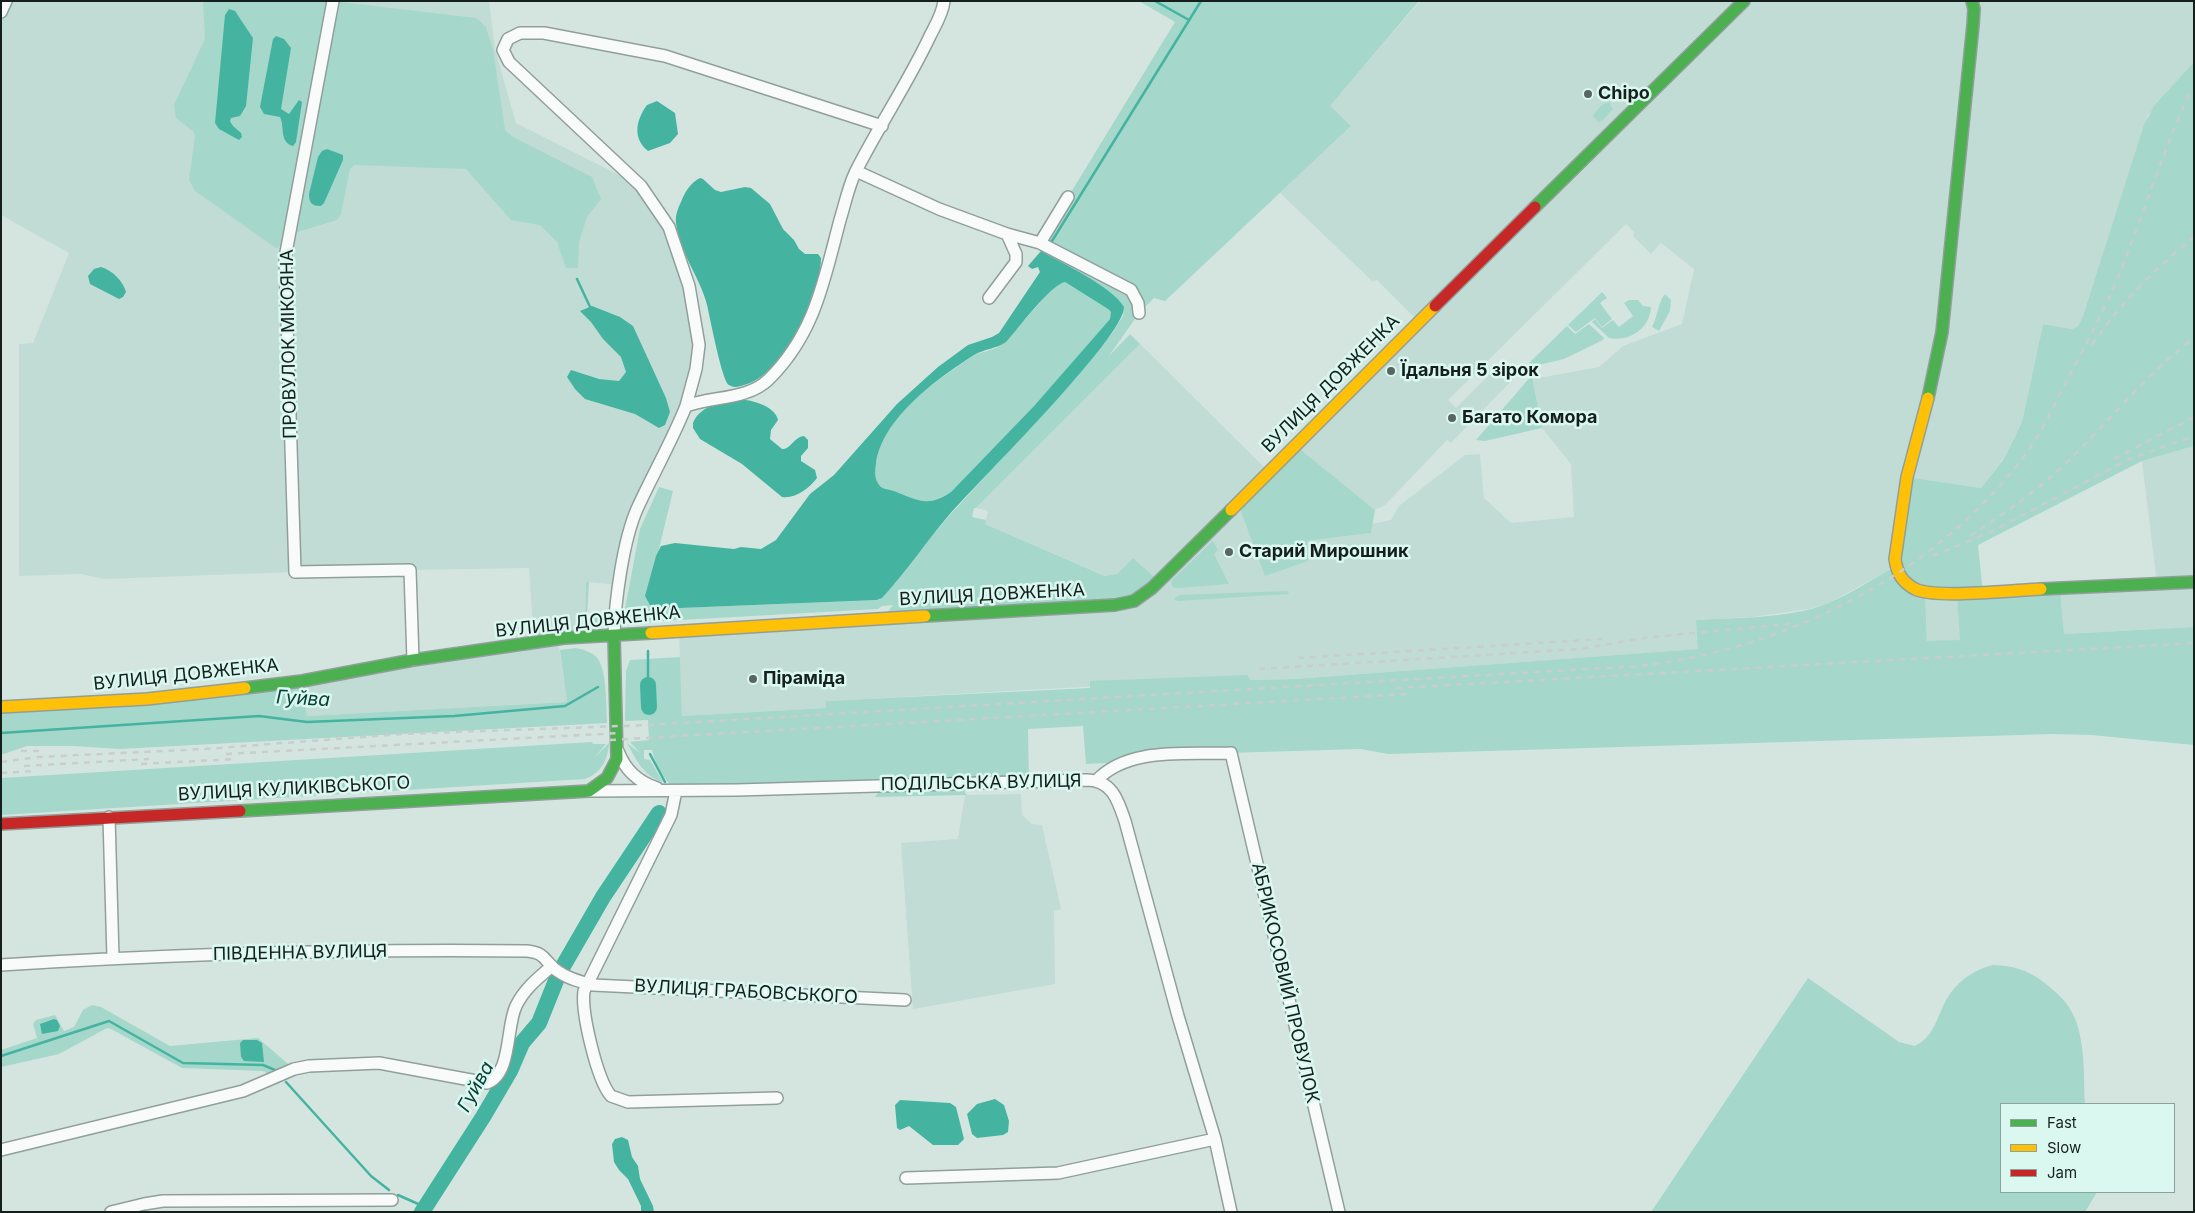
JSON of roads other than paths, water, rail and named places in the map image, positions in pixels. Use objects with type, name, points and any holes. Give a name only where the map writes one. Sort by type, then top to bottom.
[{"type":"street","points":[[1,12],[6,1]]},
{"type":"street","name":"ПРОВУЛОК МІКОЯНА","points":[[333,1],[285,258],[295,572],[410,570],[414,660]]},
{"type":"street","points":[[686,406],[714,398],[751,392],[766,381],[791,352],[811,319],[819,300],[856,171],[923,51],[944,3],[955,1]]},
{"type":"street","name":"ВУЛИЦЯ ДОВЖЕНКА","points":[[1,707],[148,699],[302,681],[414,660],[582,637],[1127,604],[1140,598],[1744,1]]},
{"type":"street","points":[[1972,1],[1974,10],[1973,25],[1942,332],[1934,375],[1907,477],[1896,550],[1897,572],[1903,581],[1913,588],[1937,594],[2194,582]]},
{"type":"street","points":[[589,791],[600,785],[610,775],[615,765],[618,749],[614,619],[628,534],[637,509],[686,406],[696,370],[699,345],[689,286],[669,227],[641,186],[509,62],[503,50],[508,39],[520,33],[544,33],[670,58],[882,126]]},
{"type":"street","points":[[856,171],[940,209],[1007,234],[1040,243],[1131,290],[1138,303],[1139,313]]},
{"type":"street","points":[[1040,243],[1068,197]]},
{"type":"street","points":[[989,298],[1016,262],[1016,254],[1007,234]]},
{"type":"street","points":[[616,668],[620,652],[629,638],[635,634]]},
{"type":"street","points":[[582,637],[601,646],[607,652],[616,668]]},
{"type":"street","points":[[618,749],[626,767],[637,778],[645,784],[671,791],[671,814],[587,983],[584,994],[586,1021],[601,1082],[610,1096],[620,1100],[643,1102],[777,1098]]},
{"type":"street","name":"АБРИКОСОВИЙ ПРОВУЛОК","points":[[1096,781],[1114,766],[1143,758],[1231,753],[1339,1212]]},
{"type":"street","name":"ПОДІЛЬСЬКА ВУЛИЦЯ","points":[[589,791],[671,791],[1096,781],[1110,788],[1119,802],[1178,1016],[1215,1139],[1231,1212]]},
{"type":"street","name":"ВУЛИЦЯ КУЛИКІВСЬКОГО","points":[[1,824],[589,791]]},
{"type":"street","points":[[109,817],[113,958]]},
{"type":"street","name":"ПІВДЕННА ВУЛИЦЯ","points":[[1,965],[113,958],[416,950],[527,951],[544,955],[552,966],[565,976],[587,983]]},
{"type":"street","points":[[1,1150],[243,1091],[294,1069],[309,1066],[379,1063],[487,1083],[495,1079],[502,1066],[509,1044],[512,1018],[520,998],[552,966]]},
{"type":"street","name":"ВУЛИЦЯ ГРАБОВСЬКОГО","points":[[587,983],[905,1000]]},
{"type":"street","points":[[906,1178],[1058,1173],[1215,1139]]},
{"type":"street","points":[[110,1212],[164,1201],[392,1200]]},
{"type":"waterway","points":[[1155,1],[1189,20]]},
{"type":"waterway","points":[[1052,241],[1201,1]]},
{"type":"waterway","points":[[577,279],[591,309]]},
{"type":"waterway","points":[[648,651],[648,685]]},
{"type":"waterway","name":"Гуйва","points":[[648,685],[649,707]]},
{"type":"waterway","name":"Гуйва","points":[[1,733],[259,716],[307,722],[454,716],[565,706],[598,687]]},
{"type":"waterway","points":[[650,754],[665,782]]},
{"type":"waterway","name":"Гуйва","points":[[562,968],[603,897],[659,813]]},
{"type":"waterway","name":"Гуйва","points":[[422,1212],[483,1117],[510,1071],[522,1043],[539,1023],[557,978]]},
{"type":"waterway","points":[[1,1056],[109,1021],[183,1063],[263,1065],[275,1070]]},
{"type":"waterway","points":[[286,1082],[371,1176],[389,1190]]},
{"type":"waterway","points":[[398,1195],[425,1207]]},
{"type":"railway","points":[[1,762],[38,757],[205,749],[402,734],[648,725],[1628,667],[1702,655],[1755,641],[1807,621],[1857,597],[1905,568],[1949,535],[1989,497],[2025,455],[2046,421],[2112,291],[2178,120],[2194,87]]},
{"type":"railway","points":[[2092,345],[2114,315],[2139,287],[2194,237]]},
{"type":"railway","points":[[1970,536],[2043,484],[2081,448],[2159,367],[2194,338]]},
{"type":"railway","points":[[2114,459],[2194,417]]},
{"type":"railway","points":[[1933,556],[1993,531],[2127,460],[2194,436]]},
{"type":"railway","points":[[1259,669],[1580,649],[1651,637],[1789,624]]},
{"type":"railway","points":[[1298,658],[1602,639]]},
{"type":"railway","points":[[1396,688],[2194,643]]},
{"type":"railway","points":[[610,740],[1407,694]]},
{"type":"railway","points":[[226,754],[620,733]]},
{"type":"railway","points":[[21,751],[42,751]]},
{"type":"railway","points":[[24,766],[149,759]]},
{"type":"railway","points":[[141,764],[236,759]]},
{"type":"railway","points":[[1,773],[34,771]]},
{"type":"place","name":"Chipo","points":[[1588,94]]},
{"type":"place","name":"Їдальня 5 зірок","points":[[1391,371]]},
{"type":"place","name":"Багато Комора","points":[[1452,418]]},
{"type":"place","name":"Старий Мирошник","points":[[1229,552]]},
{"type":"place","name":"Піраміда","points":[[753,679]]}]
